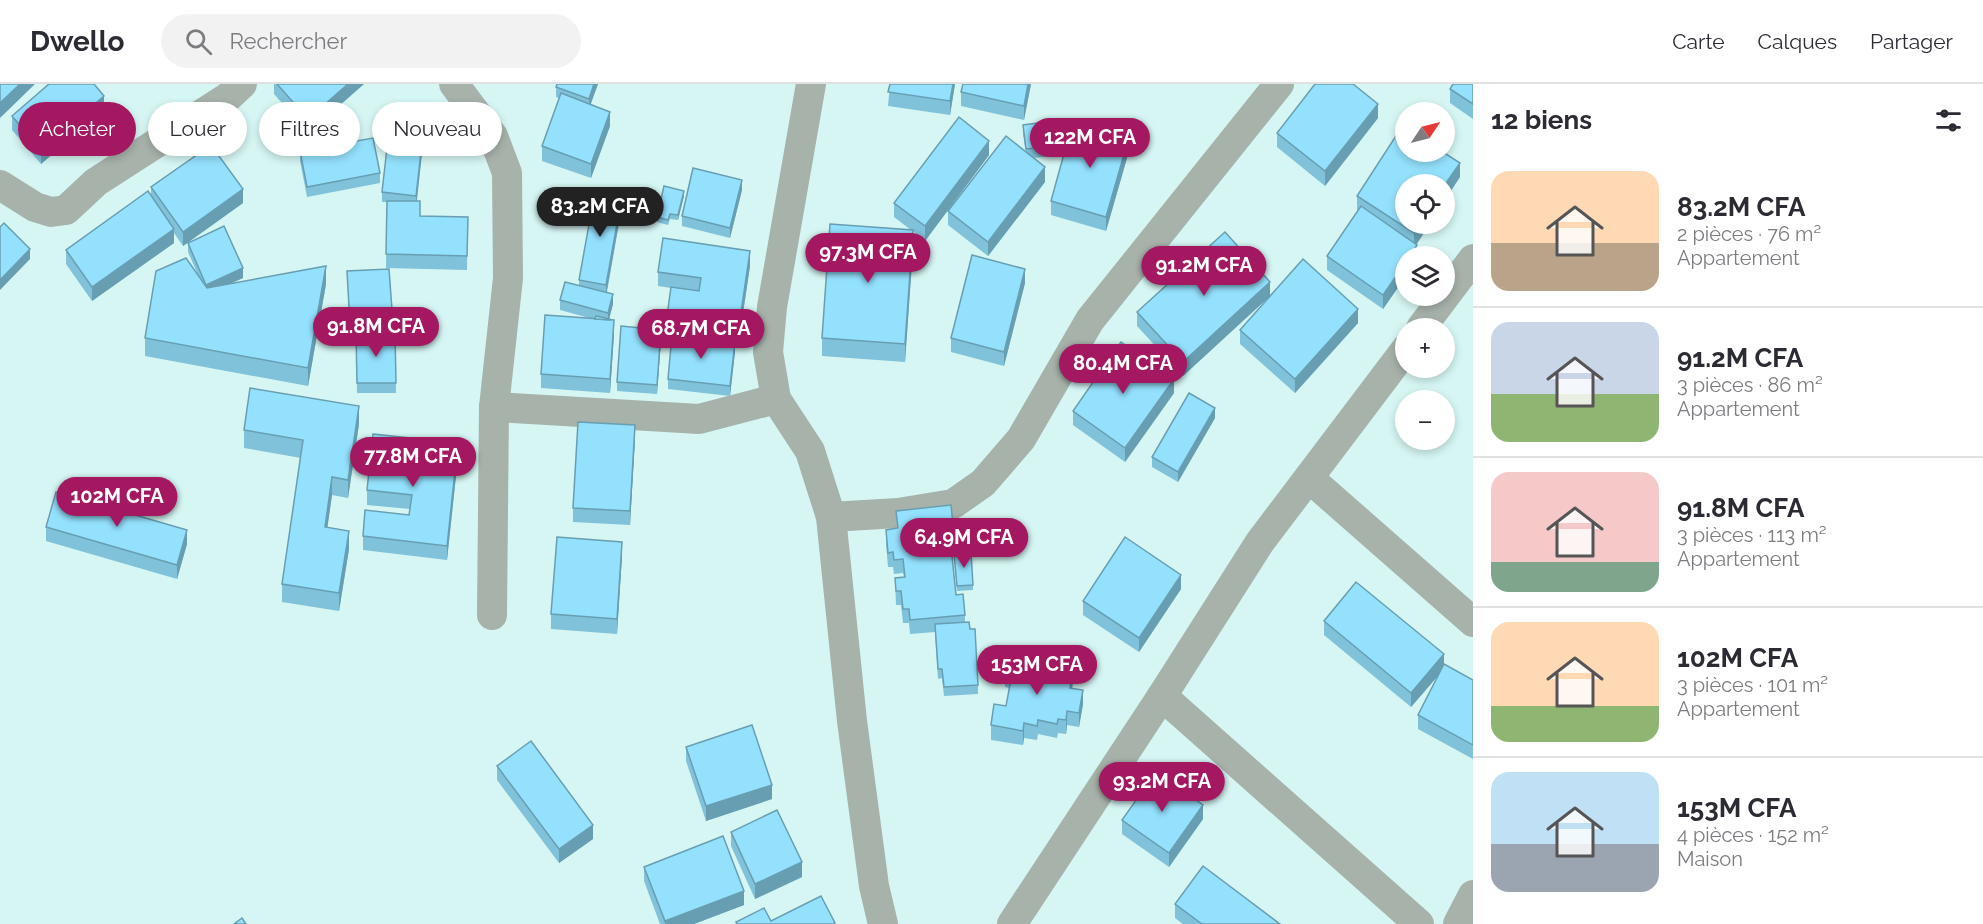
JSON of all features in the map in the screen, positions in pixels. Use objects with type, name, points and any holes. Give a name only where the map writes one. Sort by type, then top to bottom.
[{"type":"street","points":[[0,185],[35,207],[51,212],[66,210],[96,182],[228,97],[242,84]]},
{"type":"street","points":[[454,84],[493,136],[507,173],[508,278],[494,407],[492,615]]},
{"type":"street","points":[[811,84],[772,307],[768,352],[776,399],[810,451],[831,517],[854,733],[874,886],[883,924]]},
{"type":"street","points":[[831,517],[898,513],[953,504],[983,483],[1021,439],[1090,320],[1279,84]]},
{"type":"street","points":[[1429,318],[1473,259]]},
{"type":"street","points":[[1017,922],[1260,542],[1395,364]]},
{"type":"street","points":[[494,407],[699,419],[776,399]]},
{"type":"street","points":[[1309,477],[1473,622]]},
{"type":"street","points":[[1162,696],[1419,924]]},
{"type":"street","points":[[1458,924],[1473,895]]},
{"type":"building","points":[[0,84],[20,84],[0,103]]},
{"type":"building","points":[[49,84],[94,84],[104,96],[97,102],[28,102]]},
{"type":"building","points":[[277,84],[348,84],[327,102],[293,102]]},
{"type":"building","points":[[557,84],[594,84],[589,99],[556,87]]},
{"type":"building","points":[[890,84],[953,84],[950,101],[888,92]]},
{"type":"building","points":[[963,84],[1028,84],[1024,106],[961,92]]},
{"type":"building","points":[[1315,84],[1353,84],[1378,104],[1325,171],[1277,133]]},
{"type":"building","points":[[1453,84],[1473,84],[1473,104],[1450,89]]},
{"type":"building","points":[[561,93],[610,112],[591,164],[542,146]]},
{"type":"building","points":[[18,111],[18,123],[12,116]]},
{"type":"building","points":[[959,117],[989,141],[925,226],[894,203]]},
{"type":"building","points":[[1060,120],[1063,145],[1026,149],[1023,125]]},
{"type":"building","points":[[1073,121],[1129,137],[1106,217],[1051,201]]},
{"type":"building","points":[[1006,136],[1045,167],[988,242],[948,211]]},
{"type":"building","points":[[1395,137],[1395,162],[1455,162],[1455,160],[1460,163],[1452,174],[1395,174],[1395,221],[1357,196]]},
{"type":"building","points":[[372,138],[372,156],[377,156],[380,173],[307,187],[301,156],[360,156],[360,140]]},
{"type":"building","points":[[195,156],[219,156],[243,189],[183,232],[151,187]]},
{"type":"building","points":[[386,156],[421,156],[416,196],[382,192]]},
{"type":"building","points":[[693,168],[742,180],[730,228],[682,216]]},
{"type":"building","points":[[664,186],[684,191],[678,215],[670,214],[668,220],[657,217]]},
{"type":"building","points":[[148,191],[174,229],[92,287],[66,250]]},
{"type":"building","points":[[595,191],[622,196],[606,285],[579,280]]},
{"type":"building","points":[[387,201],[420,201],[420,216],[468,217],[467,256],[386,254]]},
{"type":"building","points":[[1361,206],[1395,230],[1395,234],[1401,234],[1417,245],[1395,246],[1395,278],[1383,295],[1327,256]]},
{"type":"building","points":[[4,223],[30,249],[0,280],[0,227]]},
{"type":"building","points":[[830,224],[913,230],[905,344],[822,338]]},
{"type":"building","points":[[224,226],[243,268],[206,285],[188,243]]},
{"type":"building","points":[[1225,232],[1270,282],[1183,362],[1137,312]]},
{"type":"building","points":[[663,238],[750,251],[739,326],[667,316],[671,287],[699,291],[701,278],[658,272]]},
{"type":"building","points":[[972,255],[1025,269],[1004,352],[951,338]]},
{"type":"building","points":[[186,258],[207,288],[326,266],[308,368],[145,338],[156,271]]},
{"type":"building","points":[[1303,259],[1358,309],[1295,379],[1240,330]]},
{"type":"building","points":[[389,269],[393,323],[350,325],[347,271]]},
{"type":"building","points":[[565,282],[613,294],[608,313],[560,300]]},
{"type":"building","points":[[545,315],[614,320],[610,379],[541,374]]},
{"type":"building","points":[[596,316],[610,319],[610,320],[595,319]]},
{"type":"building","points":[[621,326],[661,330],[657,385],[617,382]]},
{"type":"building","points":[[356,333],[395,333],[396,383],[357,383]]},
{"type":"building","points":[[672,335],[735,342],[730,386],[668,379]]},
{"type":"building","points":[[1121,342],[1174,379],[1125,448],[1073,411]]},
{"type":"building","points":[[250,388],[359,406],[348,480],[332,477],[325,527],[349,531],[339,593],[282,584],[303,440],[244,430]]},
{"type":"building","points":[[1189,393],[1215,408],[1178,472],[1152,457]]},
{"type":"building","points":[[578,422],[635,425],[630,511],[573,508]]},
{"type":"building","points":[[373,434],[458,443],[447,546],[363,536],[365,510],[409,515],[412,495],[367,490]]},
{"type":"building","points":[[56,492],[187,530],[177,565],[46,527]]},
{"type":"building","points":[[951,505],[954,535],[950,536],[956,595],[963,594],[965,615],[910,620],[909,609],[903,609],[901,591],[896,591],[895,578],[905,577],[903,559],[894,560],[893,552],[888,553],[886,530],[898,528],[896,511]]},
{"type":"building","points":[[557,537],[622,542],[617,619],[551,614]]},
{"type":"building","points":[[1125,537],[1181,575],[1139,638],[1083,601]]},
{"type":"building","points":[[971,553],[973,585],[957,586],[954,554]]},
{"type":"building","points":[[1356,582],[1444,654],[1411,693],[1324,621]]},
{"type":"building","points":[[969,622],[970,629],[975,629],[978,685],[944,687],[942,669],[938,669],[935,624]]},
{"type":"building","points":[[1007,659],[1027,663],[1025,676],[1032,676],[1034,661],[1073,668],[1070,688],[1083,690],[1079,713],[1067,711],[1066,720],[1058,719],[1057,724],[1038,720],[1037,726],[1024,723],[1023,731],[991,725],[994,704],[1006,706],[1012,674],[1005,673]]},
{"type":"building","points":[[1444,664],[1473,680],[1473,745],[1418,715]]},
{"type":"building","points":[[752,725],[772,785],[706,806],[686,747]]},
{"type":"building","points":[[531,741],[593,825],[559,849],[497,766]]},
{"type":"building","points":[[1156,772],[1203,805],[1169,853],[1122,820]]},
{"type":"building","points":[[777,810],[802,862],[755,884],[731,832]]},
{"type":"building","points":[[723,836],[744,891],[665,921],[644,867]]},
{"type":"building","points":[[1203,866],[1280,924],[1202,924],[1175,904]]},
{"type":"building","points":[[821,896],[835,923],[833,924],[737,924],[736,922],[764,908],[771,921]]},
{"type":"building","points":[[242,918],[246,924],[234,924]]}]
